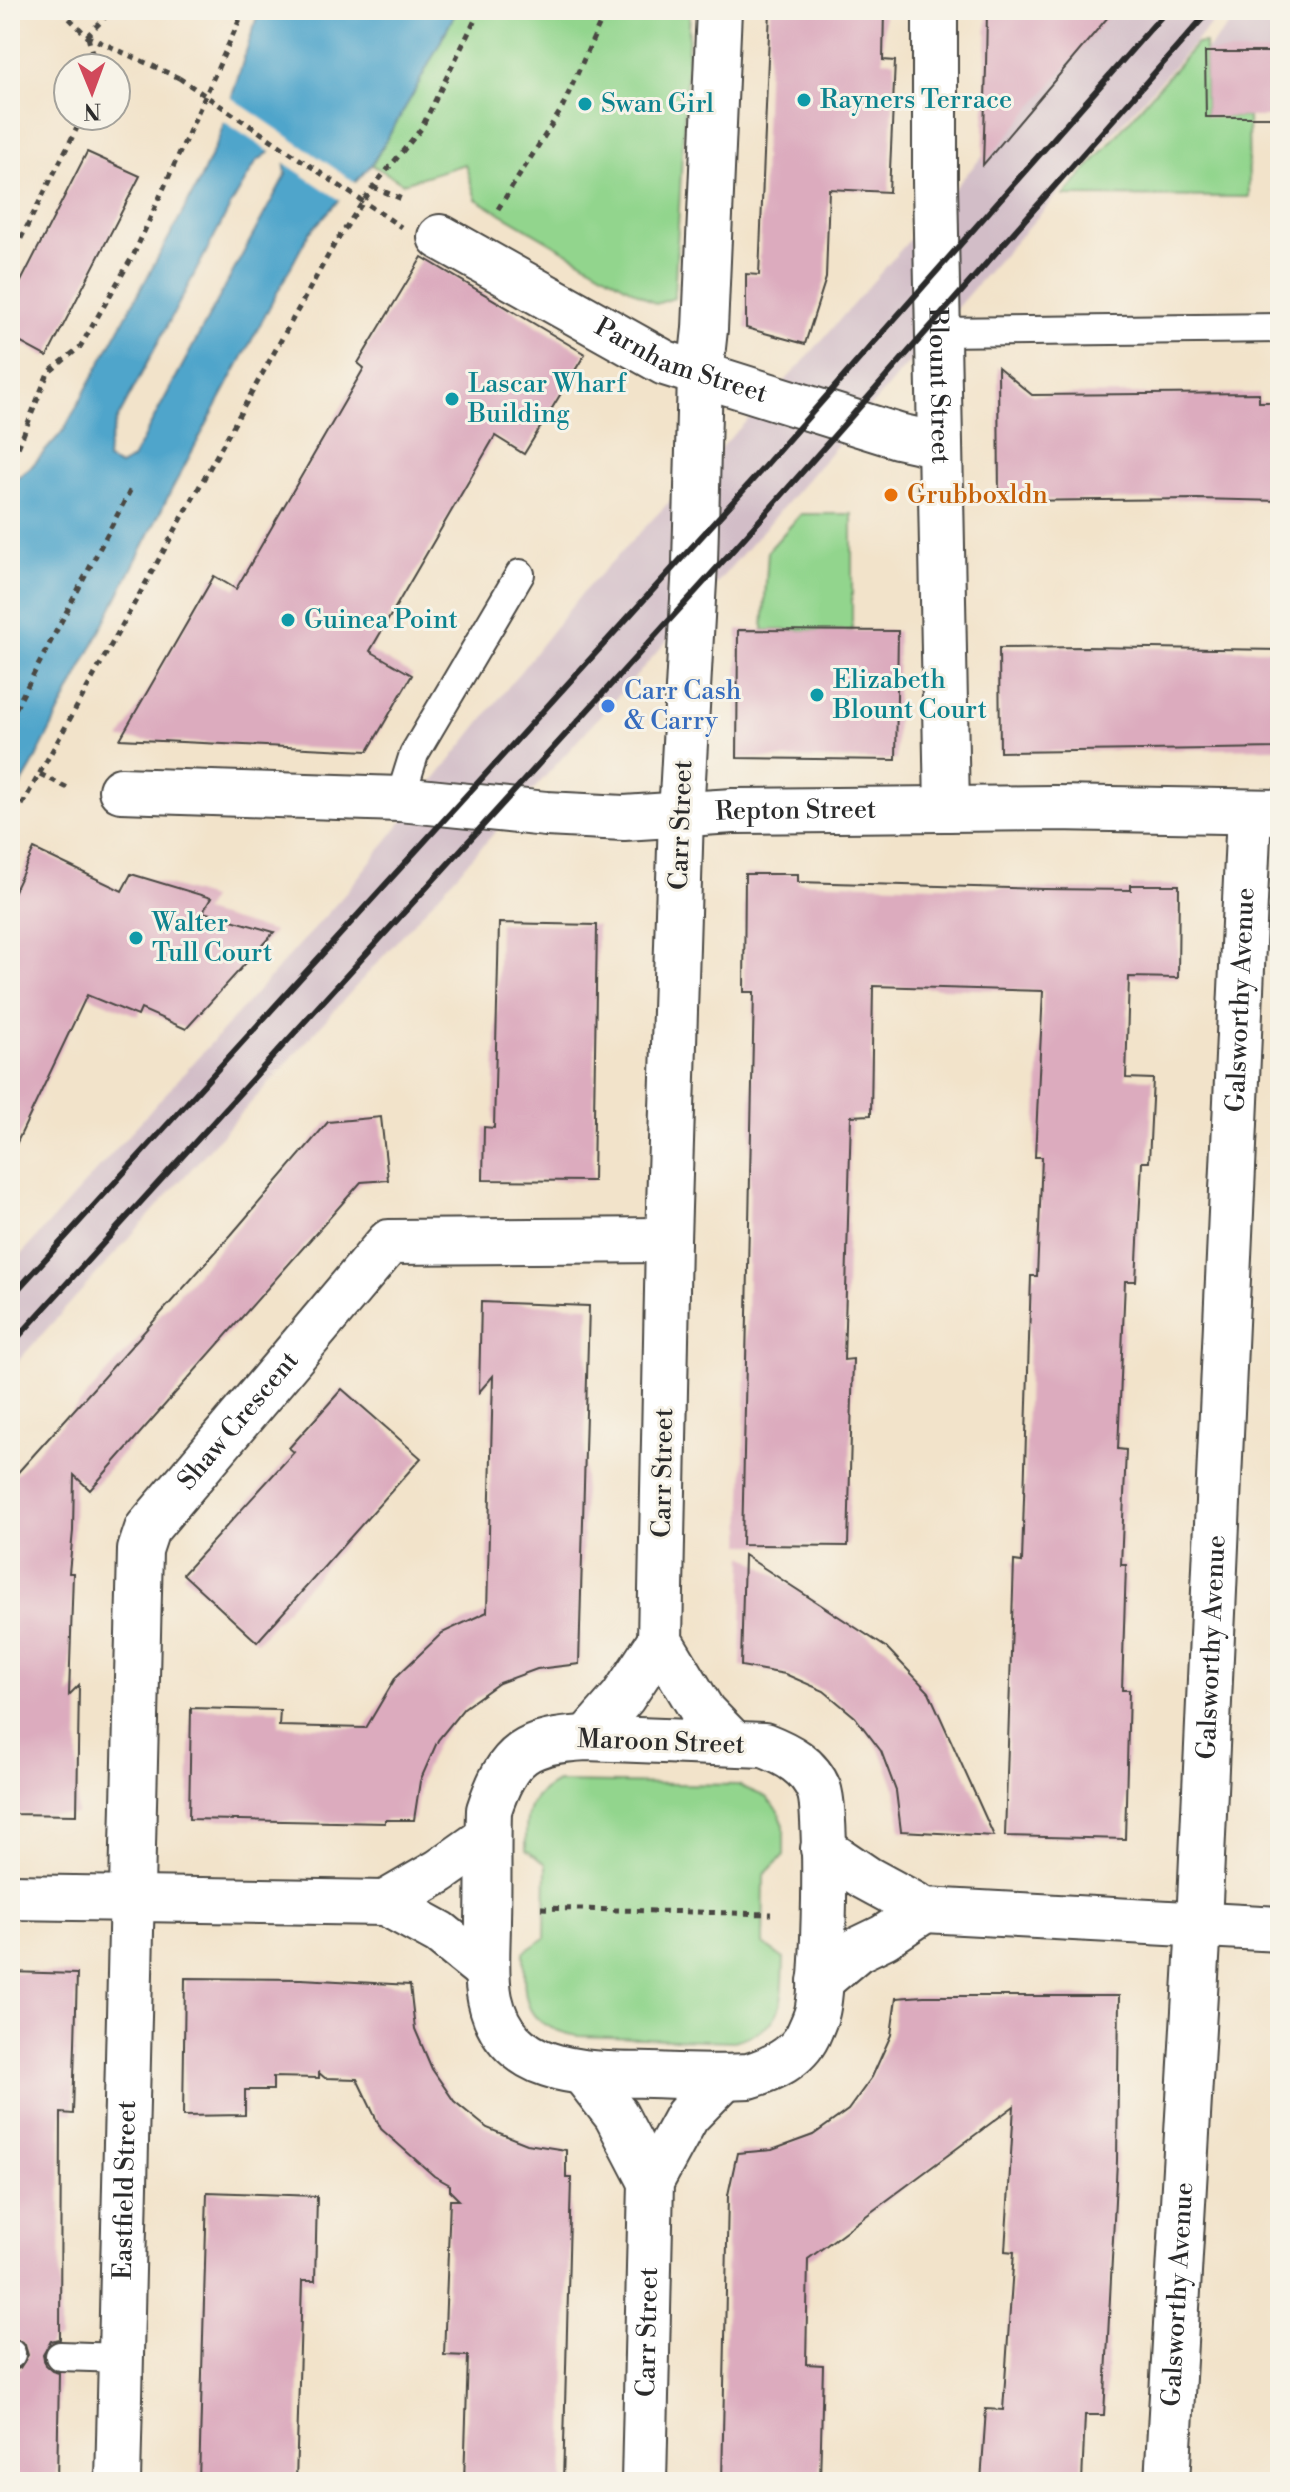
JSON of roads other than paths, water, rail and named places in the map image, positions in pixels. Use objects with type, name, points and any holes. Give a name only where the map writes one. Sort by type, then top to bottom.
[{"type":"street","name":"Carr Street","points":[[660,1641],[681,815],[719,10]]},
{"type":"street","name":"Blount Street","points":[[935,10],[939,445],[947,809]]},
{"type":"street","name":"Parnham Street","points":[[420,232],[665,363],[898,436],[939,445]]},
{"type":"street","name":"Repton Street","points":[[121,790],[400,799],[546,814],[624,818],[733,811],[947,809],[1265,812]]},
{"type":"street","name":"Galsworthy Avenue","points":[[1167,2482],[1265,812]]},
{"type":"street","name":"Shaw Crescent","points":[[132,1899],[140,1550],[147,1529],[389,1242],[668,1240]]},
{"type":"street","points":[[587,1738],[623,1697],[660,1641],[703,1712],[732,1742]]},
{"type":"street","name":"Maroon Street","points":[[587,1738],[764,1745],[789,1755],[808,1771],[820,1792],[823,1849],[820,1981],[817,2012],[807,2038],[791,2057],[749,2076],[584,2074],[555,2069],[530,2056],[511,2041],[499,2024],[491,2001],[487,1971],[489,1810],[497,1786],[514,1759],[535,1746],[557,1739],[587,1738]]},
{"type":"street","points":[[385,1903],[440,1871],[488,1837]]},
{"type":"street","points":[[823,1849],[866,1878],[925,1910],[1280,1929]]},
{"type":"street","points":[[10,1897],[385,1903],[440,1933],[487,1971]]},
{"type":"street","name":"Eastfield Street","points":[[118,2482],[132,1899]]},
{"type":"street","points":[[820,1981],[857,1950],[884,1937],[925,1910]]},
{"type":"street","name":"Carr Street","points":[[584,2074],[616,2115],[651,2182]]},
{"type":"street","name":"Carr Street","points":[[644,2482],[651,2182],[687,2116],[725,2077]]},
{"type":"lane","points":[[938,332],[1280,328]]},
{"type":"lane","points":[[400,799],[414,754],[520,574]]},
{"type":"lane","points":[[60,2356],[121,2358]]},
{"type":"water","points":[[259,10],[457,10],[372,164],[309,233],[10,803],[10,483],[32,466],[64,430],[197,186],[219,138]],"holes":[[[274,149],[283,153],[286,174],[132,459],[120,466],[107,460],[116,422],[231,205],[257,161]]]},
{"type":"railway","points":[[10,1298],[750,483],[1167,10]]},
{"type":"railway","points":[[10,1346],[744,538],[1210,10]]},
{"type":"place","name":"Rayners Terrace","points":[[804,100]]},
{"type":"place","name":"Swan Girl","points":[[585,104]]},
{"type":"place","name":"Lascar Wharf Building","points":[[452,399]]},
{"type":"place","name":"Grubboxldn","points":[[891,495]]},
{"type":"place","name":"Guinea Point","points":[[288,620]]},
{"type":"place","name":"Elizabeth Blount Court","points":[[817,695]]},
{"type":"place","name":"Carr Cash & Carry","points":[[608,706]]},
{"type":"place","name":"Walter Tull Court","points":[[136,938]]}]
